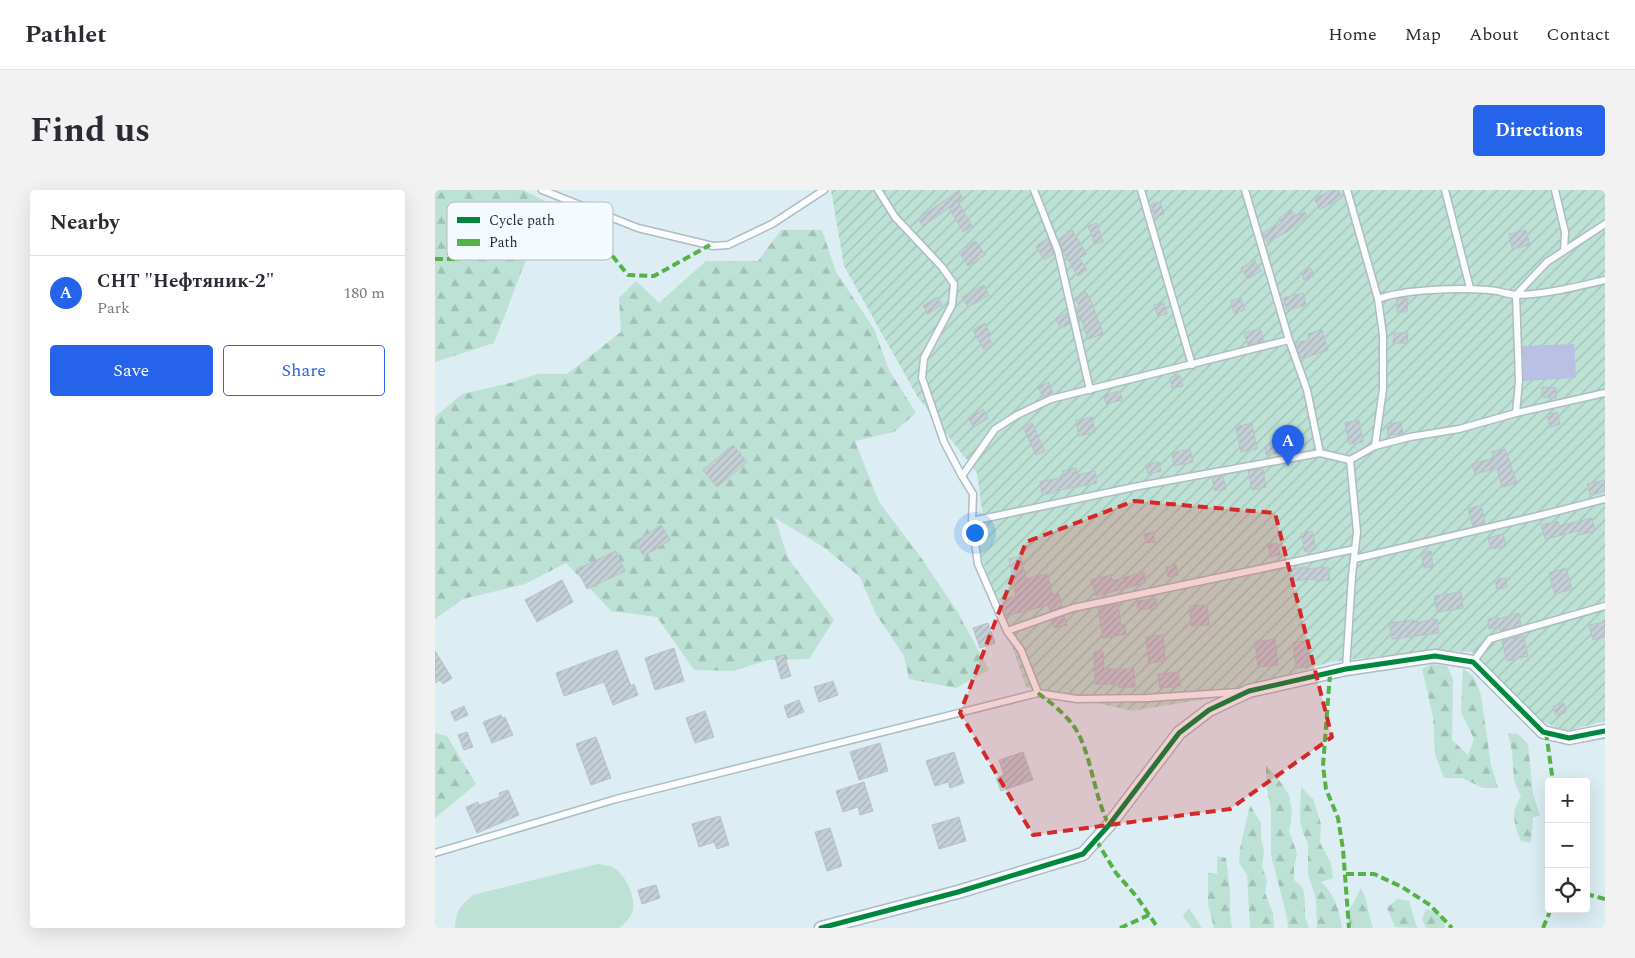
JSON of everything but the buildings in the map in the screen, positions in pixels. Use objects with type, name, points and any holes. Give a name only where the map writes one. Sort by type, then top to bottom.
[{"type":"street","points":[[821,928],[958,892],[1083,854],[1109,826],[1179,733],[1209,710],[1249,691],[1346,669],[1435,656],[1473,662],[1543,732],[1569,738],[1605,731]]},
{"type":"lane","points":[[542,190],[570,202]]},
{"type":"lane","points":[[613,218],[638,228],[713,246],[728,245],[772,224],[824,190]]},
{"type":"lane","points":[[878,190],[895,217],[942,267],[953,284],[951,305],[924,358],[922,378],[944,442],[973,494],[972,521],[978,564],[1007,631],[1021,650],[1038,693]]},
{"type":"lane","points":[[1034,190],[1059,251],[1090,390]]},
{"type":"lane","points":[[1141,190],[1192,365]]},
{"type":"lane","points":[[1245,190],[1289,340],[1307,390],[1320,453]]},
{"type":"lane","points":[[1347,190],[1378,299],[1383,335],[1383,389],[1375,446]]},
{"type":"lane","points":[[1445,190],[1470,288]]},
{"type":"lane","points":[[1555,190],[1565,232],[1565,250]]},
{"type":"lane","points":[[1516,413],[1519,380],[1516,295],[1547,262],[1605,224]]},
{"type":"lane","points":[[1378,299],[1390,295],[1470,288],[1497,290],[1516,295],[1560,291],[1605,280]]},
{"type":"lane","points":[[962,476],[995,429],[1017,414],[1051,399],[1289,340]]},
{"type":"lane","points":[[972,521],[1139,486],[1320,453],[1350,460],[1375,446],[1410,437],[1459,429],[1516,413],[1605,393]]},
{"type":"lane","points":[[1346,669],[1357,532],[1350,460]]},
{"type":"lane","points":[[1354,558],[1523,520],[1605,499]]},
{"type":"lane","points":[[1007,631],[1073,608],[1355,549]]},
{"type":"lane","points":[[1473,662],[1490,639],[1605,606]]},
{"type":"lane","points":[[435,853],[617,799],[1038,693],[1077,699],[1148,698],[1249,691]]},
{"type":"highlighted area","points":[[1134,501],[1275,513],[1332,737],[1230,809],[1033,835],[960,713],[1026,542]]},
{"type":"green space","points":[[435,190],[523,190],[547,202],[447,202],[447,260],[526,260],[494,343],[435,362]]},
{"type":"green space","points":[[831,190],[1605,190],[1605,721],[1567,731],[1536,719],[1472,652],[1434,650],[1330,662],[1212,698],[1132,711],[1026,687],[980,553],[983,517],[977,473],[917,396],[844,266]]},
{"type":"green space","points":[[781,230],[822,230],[836,272],[874,329],[889,370],[916,413],[894,432],[855,441],[879,502],[922,559],[957,611],[989,670],[956,688],[909,679],[904,656],[876,614],[860,577],[825,548],[775,518],[788,558],[834,620],[809,659],[768,660],[733,671],[694,670],[657,617],[611,611],[566,563],[525,584],[463,599],[435,619],[435,417],[462,394],[506,384],[538,374],[567,374],[621,332],[619,298],[636,281],[659,303],[706,261],[758,261]]},
{"type":"green space","points":[[1432,664],[1447,666],[1453,679],[1452,740],[1468,755],[1474,739],[1461,712],[1463,668],[1474,678],[1481,695],[1491,765],[1498,788],[1483,788],[1462,778],[1444,778],[1435,754],[1433,717],[1422,669]]},
{"type":"green space","points":[[435,733],[447,736],[476,784],[435,818]]},
{"type":"green space","points":[[1508,733],[1518,734],[1528,744],[1533,794],[1540,815],[1533,818],[1531,843],[1521,841],[1515,824],[1515,808],[1521,797],[1514,780],[1512,751]]},
{"type":"green space","points":[[1266,765],[1289,795],[1292,813],[1289,831],[1297,853],[1294,880],[1303,888],[1305,917],[1309,928],[1288,928],[1287,917],[1271,855],[1271,808],[1266,785]]},
{"type":"green space","points":[[1301,787],[1313,799],[1321,824],[1320,843],[1331,863],[1333,878],[1321,882],[1326,886],[1336,903],[1342,928],[1317,928],[1316,899],[1308,874],[1308,843],[1300,821]]},
{"type":"green space","points":[[1250,805],[1261,823],[1261,839],[1264,852],[1262,866],[1267,881],[1265,893],[1273,913],[1274,928],[1250,928],[1247,875],[1239,863],[1240,849]]},
{"type":"green space","points":[[1217,856],[1226,858],[1232,928],[1214,928],[1208,904],[1208,873],[1217,874]]},
{"type":"green space","points":[[598,864],[610,866],[620,873],[630,890],[633,909],[628,920],[619,928],[455,928],[459,909],[473,895]]},
{"type":"green space","points":[[1361,888],[1373,928],[1352,928],[1346,914]]},
{"type":"green space","points":[[1397,899],[1409,901],[1417,928],[1395,927],[1387,908]]},
{"type":"green space","points":[[1189,908],[1202,928],[1192,928],[1183,916]]},
{"type":"green space","points":[[1426,909],[1440,914],[1445,926],[1444,928],[1426,928],[1422,919]]},
{"type":"water","points":[[1574,344],[1576,378],[1523,381],[1522,346]]},
{"type":"marked path","points":[[613,257],[628,275],[654,276],[710,245]]},
{"type":"marked path","points":[[435,259],[447,259]]},
{"type":"marked path","points":[[1330,674],[1323,766],[1326,789],[1338,818],[1343,849],[1349,928]]},
{"type":"marked path","points":[[1038,693],[1062,713],[1077,730],[1088,759],[1100,804],[1109,825]]},
{"type":"marked path","points":[[1546,732],[1552,778]]},
{"type":"marked path","points":[[1096,840],[1116,873],[1137,897],[1158,928]]},
{"type":"marked path","points":[[1346,874],[1374,874],[1402,887],[1430,905],[1452,928]]},
{"type":"marked path","points":[[1590,895],[1605,899]]},
{"type":"marked path","points":[[1543,928],[1549,913]]},
{"type":"marked path","points":[[1120,928],[1149,915]]},
{"type":"cycle path","points":[[821,928],[958,892],[1083,854],[1109,825],[1179,733],[1209,710],[1249,691],[1346,669],[1435,656],[1473,662],[1543,732],[1569,738],[1605,731]]},
{"type":"place","name":"СНТ \"Нефтяник-2\"","points":[[1288,466]]}]
